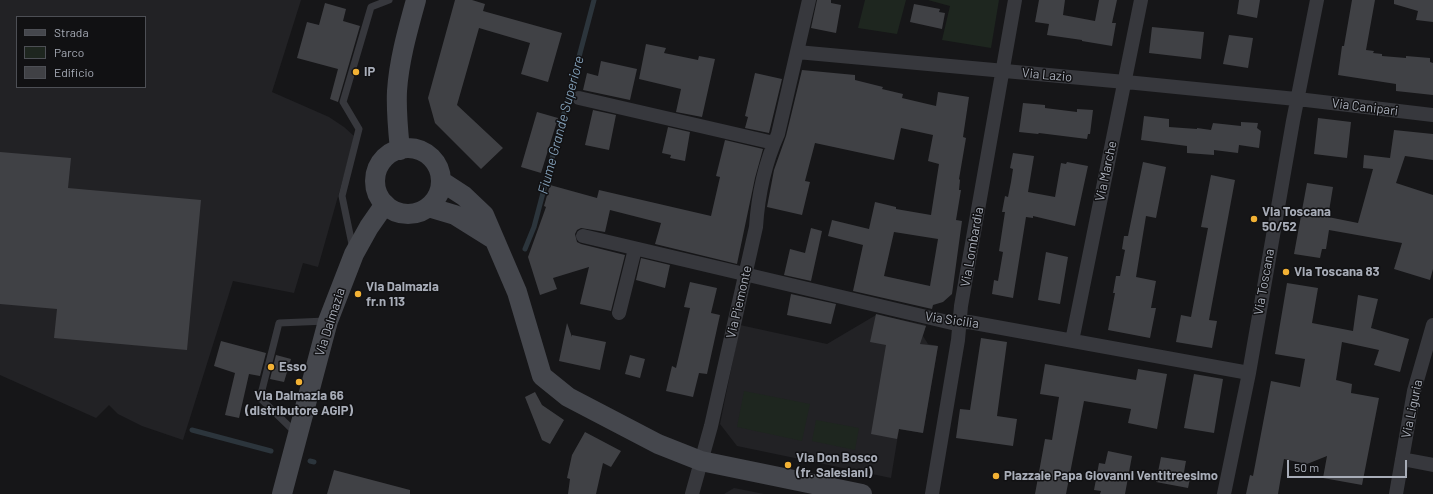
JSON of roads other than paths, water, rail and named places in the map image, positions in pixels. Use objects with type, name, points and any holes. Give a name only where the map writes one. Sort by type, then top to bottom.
[{"type":"main road","points":[[400,150],[397,116],[397,90],[402,55],[416,0]]},
{"type":"main road","points":[[415,149],[422,151],[437,167],[441,181],[437,196],[428,207],[413,214],[405,214],[391,209],[385,204],[377,193],[375,179],[379,166],[388,156],[400,150],[415,149]]},
{"type":"main road","points":[[441,181],[464,196],[484,215],[517,292],[542,376],[568,397],[658,444],[700,461],[862,494]]},
{"type":"main road","name":"Via Dalmazia","points":[[282,494],[328,321],[354,254],[369,227],[385,204]]},
{"type":"main road","points":[[428,207],[454,215],[495,240]]},
{"type":"street","name":"Via Piemonte","points":[[692,494],[711,426],[746,275],[756,227],[758,206],[770,153],[778,134],[809,0]]},
{"type":"street","name":"Via Lombardia","points":[[932,494],[958,340],[963,298],[1015,0]]},
{"type":"street","name":"Via Marche","points":[[1072,341],[1141,0]]},
{"type":"street","name":"Via Toscana","points":[[1224,494],[1248,373],[1297,99],[1317,0]]},
{"type":"street","name":"Via Lazio","points":[[797,52],[1002,70],[1297,99]]},
{"type":"street","points":[[579,98],[774,143]]},
{"type":"street","name":"Via Canipari","points":[[1297,99],[1433,115]]},
{"type":"street","name":"Via Sicilia","points":[[583,236],[952,323],[969,322],[1248,373]]},
{"type":"street","points":[[619,314],[634,248]]},
{"type":"street","name":"Via Liguria","points":[[1396,494],[1414,391],[1433,325]]},
{"type":"street","points":[[1402,459],[1433,465]]},
{"type":"lane","points":[[354,254],[342,196],[359,129],[343,102],[371,7],[389,0]]},
{"type":"lane","points":[[297,434],[260,398],[279,323],[328,321]]},
{"type":"waterway","name":"Fiume Grande Superiore","points":[[525,249],[534,227],[594,0]]},
{"type":"waterway","points":[[192,430],[271,451]]},
{"type":"waterway","points":[[310,461],[314,462]]},
{"type":"place","name":"IP","points":[[356,72]]},
{"type":"place","name":"Via Toscana 50/52","points":[[1254,219]]},
{"type":"place","name":"Via Toscana 83","points":[[1286,272]]},
{"type":"place","name":"Via Dalmazia fr.n 113","points":[[358,294]]},
{"type":"place","name":"Esso","points":[[271,367]]},
{"type":"place","name":"Via Dalmazia 66 (distributore AGIP)","points":[[299,382]]},
{"type":"place","name":"Via Don Bosco (fr. Salesiani)","points":[[788,465]]},
{"type":"place","name":"Piazzale Papa Giovanni Ventitreesimo","points":[[996,476]]}]
